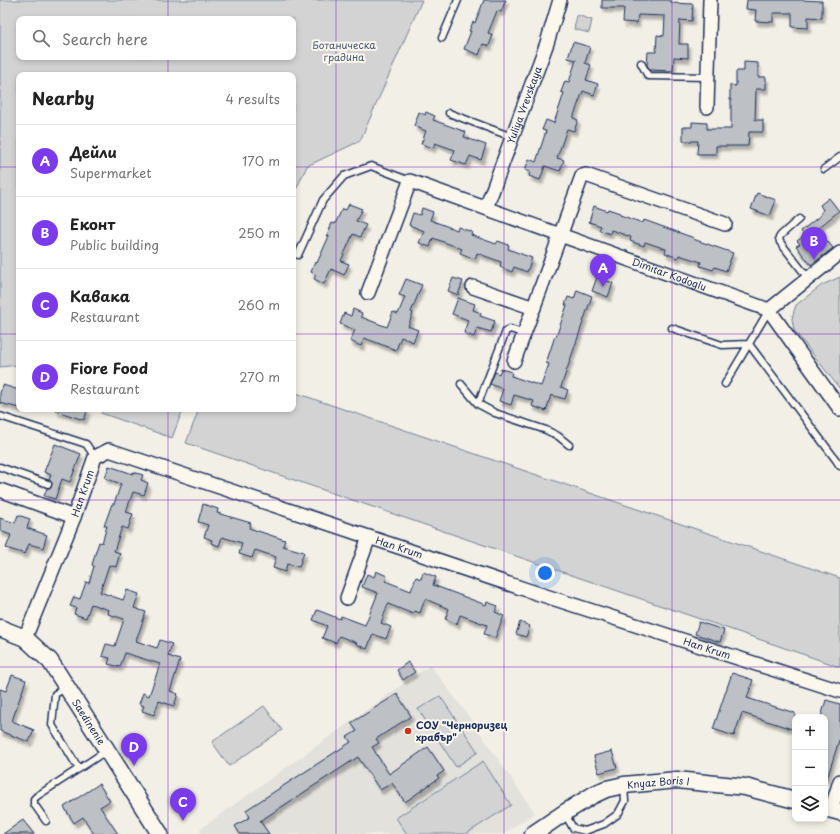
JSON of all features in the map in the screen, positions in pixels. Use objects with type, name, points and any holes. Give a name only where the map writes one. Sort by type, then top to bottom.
[{"type":"street","name":"Yuliya Vrevskaya","points":[[486,208],[547,43],[560,0]]},
{"type":"street","points":[[707,107],[710,0]]},
{"type":"street","points":[[514,361],[582,176],[586,175],[725,224]]},
{"type":"street","points":[[368,293],[410,181]]},
{"type":"street","name":"Dimitar Kodoglu","points":[[410,181],[769,310]]},
{"type":"street","points":[[840,253],[769,310],[840,409]]},
{"type":"street","points":[[473,287],[534,308]]},
{"type":"street","name":"Han Krum","points":[[0,490],[74,517],[95,457],[110,450],[531,591],[840,691]]},
{"type":"street","points":[[25,638],[74,517]]},
{"type":"street","points":[[347,598],[369,537]]},
{"type":"street","name":"Saedinenie","points":[[0,628],[25,638],[50,661],[160,834]]},
{"type":"street","name":"Knyaz Boris I","points":[[533,834],[564,813],[600,792],[624,785],[677,780],[745,787],[792,799]]},
{"type":"street","points":[[832,810],[840,781]]},
{"type":"lane","points":[[442,38],[458,0]]},
{"type":"lane","points":[[641,63],[648,76],[708,77]]},
{"type":"lane","points":[[449,114],[512,137]]},
{"type":"lane","points":[[824,169],[840,157]]},
{"type":"lane","points":[[298,255],[323,200],[344,176],[371,166],[410,181]]},
{"type":"lane","points":[[799,219],[779,238],[780,242],[808,278]]},
{"type":"lane","points":[[725,384],[769,310]]},
{"type":"lane","points":[[478,404],[506,331],[510,328],[525,334]]},
{"type":"lane","points":[[672,328],[722,345],[749,344]]},
{"type":"lane","points":[[749,344],[840,466]]},
{"type":"lane","points":[[460,384],[478,404],[495,413],[546,430],[558,436],[569,445]]},
{"type":"lane","points":[[0,416],[86,444],[95,457]]},
{"type":"lane","points":[[0,467],[48,484]]},
{"type":"lane","points":[[67,687],[55,694],[52,725],[79,769]]},
{"type":"lane","points":[[46,821],[34,804],[34,799],[108,751]]},
{"type":"lane","points":[[564,813],[573,828],[585,831],[604,824],[618,814],[625,801],[624,785]]},
{"type":"shaded area","name":"СОУ \"Черноризец храбър\"","points":[[430,665],[465,711],[535,813],[503,834],[201,834],[200,829]]},
{"type":"green space","name":"Ботаническа градина","points":[[0,0],[422,0],[360,141],[307,166],[296,190],[296,72],[16,72],[16,365],[0,367]]},
{"type":"green space","points":[[577,15],[592,20],[589,33],[574,29]]},
{"type":"green space","points":[[840,277],[840,389],[794,330],[792,319],[796,305],[822,285]]},
{"type":"green space","points":[[296,393],[840,578],[840,667],[186,443],[198,412],[296,412]]},
{"type":"green space","points":[[101,412],[182,412],[172,438]]},
{"type":"green space","points":[[440,696],[478,752],[456,767],[418,709]]},
{"type":"green space","points":[[264,706],[282,730],[229,766],[212,742]]},
{"type":"green space","points":[[483,761],[511,805],[466,834],[407,834],[396,818]]},
{"type":"building","points":[[484,0],[506,0],[501,12],[497,11],[488,33],[493,35],[489,46],[483,44],[479,55],[464,49],[471,31],[469,31],[473,22],[475,23]]},
{"type":"building","points":[[602,0],[671,0],[671,3],[693,4],[692,21],[680,20],[679,44],[688,44],[688,58],[674,57],[673,71],[650,70],[647,65],[648,52],[656,52],[657,35],[664,36],[665,16],[638,15],[637,23],[623,22],[624,8],[602,8]]},
{"type":"building","points":[[747,0],[822,1],[822,18],[808,17],[808,28],[792,27],[792,13],[773,13],[773,22],[755,21],[756,10],[746,9]]},
{"type":"building","points":[[573,42],[590,47],[585,63],[591,65],[586,80],[598,84],[594,95],[583,91],[573,118],[578,120],[574,131],[567,129],[557,158],[564,160],[560,171],[545,166],[540,180],[529,176],[530,172],[525,170],[529,159],[536,162],[546,131],[542,130],[546,120],[554,123],[564,93],[561,92],[565,81],[569,82],[576,60],[568,58]]},
{"type":"building","points":[[744,62],[758,63],[758,77],[766,77],[766,89],[756,89],[755,120],[763,120],[763,132],[749,132],[748,146],[716,146],[716,154],[697,154],[698,141],[683,141],[683,127],[692,127],[692,122],[707,123],[707,129],[731,129],[730,85],[736,86],[736,71],[744,71]]},
{"type":"building","points":[[419,112],[425,115],[426,112],[435,116],[433,120],[466,132],[464,137],[486,145],[481,160],[470,156],[466,165],[451,160],[455,150],[435,143],[433,148],[421,144],[426,131],[414,126]]},
{"type":"building","points":[[757,193],[776,200],[770,216],[751,209]]},
{"type":"building","points":[[829,198],[839,211],[817,229],[833,248],[811,265],[796,246],[800,244],[797,241],[804,236],[801,231],[821,215],[820,214],[823,210],[820,205]]},
{"type":"building","points":[[349,204],[362,209],[356,221],[366,225],[360,237],[353,234],[341,261],[349,264],[344,275],[331,269],[324,284],[314,279],[316,275],[311,272],[315,262],[317,263],[329,236],[327,236],[332,223],[335,224],[342,209],[346,210]]},
{"type":"building","points":[[594,206],[607,211],[608,209],[620,213],[620,215],[643,223],[644,220],[733,253],[726,271],[715,267],[713,270],[700,266],[701,262],[679,255],[678,258],[665,253],[666,249],[645,242],[644,246],[630,241],[631,237],[611,230],[610,234],[599,230],[601,226],[589,222]]},
{"type":"building","points":[[422,208],[433,212],[430,220],[457,230],[458,227],[472,232],[471,235],[496,244],[498,241],[509,245],[508,249],[532,258],[527,272],[514,267],[512,272],[500,267],[501,262],[477,253],[475,259],[460,253],[462,249],[433,238],[430,247],[419,243],[424,231],[409,225],[413,213],[420,215]]},
{"type":"building","points":[[597,277],[613,283],[608,297],[592,291]]},
{"type":"building","points":[[453,278],[463,281],[458,295],[448,291]]},
{"type":"building","points":[[406,279],[422,285],[411,312],[413,313],[408,326],[418,330],[413,342],[401,337],[396,350],[364,338],[361,346],[350,341],[355,330],[340,324],[344,313],[351,316],[353,309],[362,313],[361,317],[387,327],[393,312],[398,314],[405,297],[399,295]]},
{"type":"building","points":[[577,290],[592,296],[561,387],[568,390],[565,399],[551,395],[546,411],[532,406],[534,401],[514,395],[511,405],[499,401],[503,389],[490,384],[495,372],[499,374],[501,369],[512,372],[511,376],[541,386],[549,364],[546,363],[567,305],[565,305],[568,297],[574,299]]},
{"type":"building","points":[[458,298],[475,304],[473,310],[481,313],[480,316],[495,321],[491,332],[477,328],[474,337],[464,333],[468,320],[452,314]]},
{"type":"building","points":[[3,385],[16,389],[16,407],[0,403],[0,393]]},
{"type":"building","points":[[59,412],[87,412],[84,420]]},
{"type":"building","points":[[55,444],[81,454],[70,482],[62,479],[55,499],[44,496],[47,488],[51,488],[52,484],[49,480],[51,475],[44,472]]},
{"type":"building","points":[[109,466],[133,474],[133,472],[143,475],[141,480],[148,483],[144,495],[133,492],[126,512],[133,514],[128,529],[122,527],[114,551],[120,553],[116,567],[109,565],[100,592],[123,600],[127,590],[139,594],[134,608],[146,612],[136,641],[157,648],[160,640],[172,644],[168,656],[180,660],[170,691],[178,694],[174,706],[159,701],[154,715],[142,711],[144,706],[139,704],[143,693],[149,696],[160,664],[125,653],[120,667],[108,664],[110,658],[102,656],[106,644],[115,646],[124,619],[108,614],[109,610],[91,604],[86,618],[74,614],[76,608],[70,606],[74,597],[80,599],[86,582],[89,583],[94,566],[92,565],[96,551],[99,542],[102,543],[107,526],[104,526],[121,484],[105,478]]},
{"type":"building","points":[[203,504],[218,509],[217,513],[251,523],[249,528],[285,540],[283,546],[304,552],[299,567],[287,564],[285,572],[273,568],[276,557],[255,550],[252,558],[239,554],[242,543],[222,537],[219,546],[211,543],[212,540],[204,537],[208,525],[198,522]]},
{"type":"building","points":[[18,515],[30,519],[27,528],[47,535],[43,548],[29,544],[25,554],[6,548],[11,535],[0,531],[0,518],[15,523]]},
{"type":"building","points":[[376,571],[387,576],[385,581],[411,591],[416,577],[421,579],[423,572],[436,577],[433,585],[486,605],[487,602],[498,606],[495,612],[504,616],[495,638],[484,634],[487,625],[460,615],[457,624],[445,619],[449,609],[425,599],[420,613],[415,611],[413,614],[388,604],[381,623],[391,627],[386,639],[373,634],[367,649],[356,644],[357,643],[339,636],[336,643],[322,638],[327,626],[313,620],[317,610],[340,619],[341,616],[365,625],[378,593],[362,587],[367,574],[374,577]]},
{"type":"building","points":[[520,622],[530,626],[526,637],[516,634]]},
{"type":"building","points":[[699,622],[724,630],[720,642],[695,634]]},
{"type":"building","points":[[408,662],[415,672],[403,680],[397,670]]},
{"type":"building","points":[[732,673],[753,680],[747,698],[795,713],[792,714],[792,729],[742,713],[734,736],[713,729]]},
{"type":"building","points":[[12,675],[26,680],[12,721],[34,730],[29,742],[0,731],[0,689],[6,691]]},
{"type":"building","points":[[397,694],[411,716],[376,739],[379,743],[372,747],[389,774],[428,747],[444,771],[437,776],[439,778],[405,802],[392,783],[380,790],[358,757],[260,821],[269,834],[240,834],[235,826],[250,817],[246,810],[351,742],[347,737],[357,731],[351,723]]},
{"type":"building","points":[[826,700],[840,704],[840,737],[828,776],[828,714],[822,714]]},
{"type":"building","points":[[612,751],[617,768],[599,773],[594,756]]},
{"type":"building","points":[[99,784],[110,801],[100,807],[118,834],[94,834],[83,817],[74,823],[64,807]]},
{"type":"building","points":[[23,820],[34,834],[3,834]]},
{"type":"place","name":"Еконт","points":[[814,260]]},
{"type":"place","name":"Дейли","points":[[603,287]]},
{"type":"place","name":"СОУ \"Черноризец храбър\"","points":[[408,731]]},
{"type":"place","name":"Fiore Food","points":[[134,766]]},
{"type":"place","name":"Кавака","points":[[183,821]]}]
